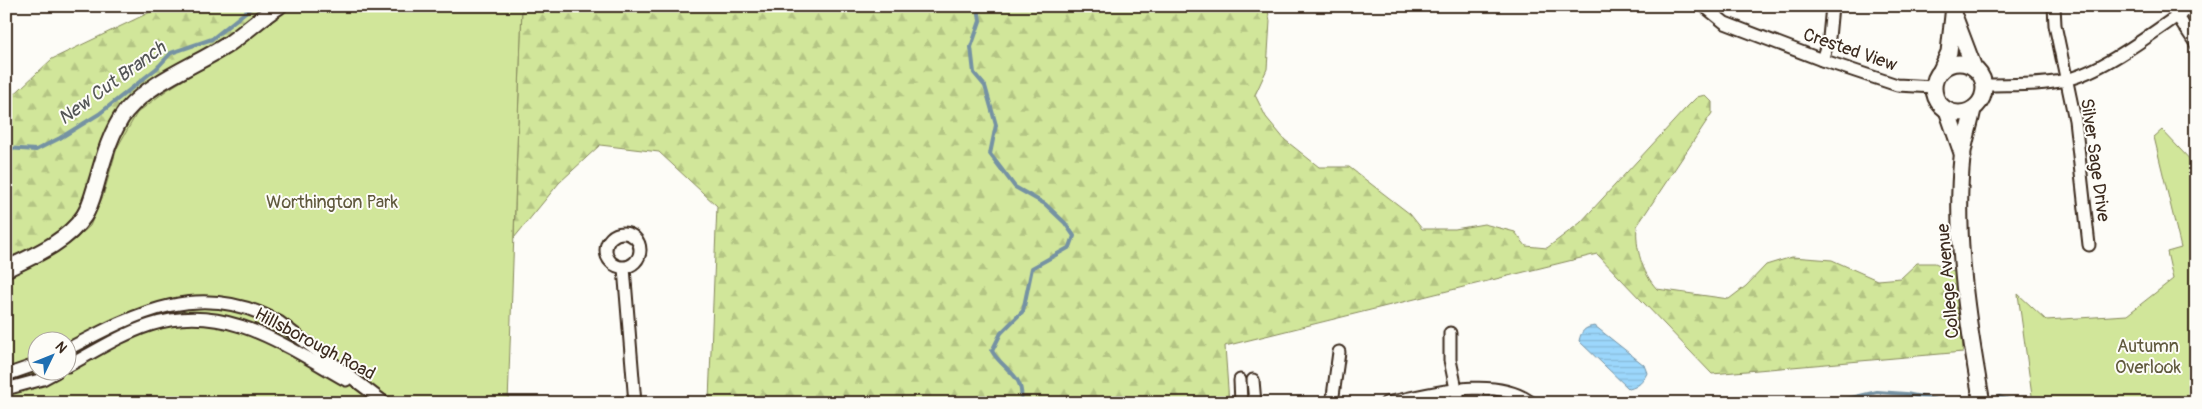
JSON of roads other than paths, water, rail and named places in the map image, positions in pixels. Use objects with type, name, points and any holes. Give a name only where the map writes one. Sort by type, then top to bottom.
[{"type":"street","points":[[6,269],[61,238],[75,227],[85,215],[115,129],[135,101],[153,87],[227,44],[258,19],[279,6]]},
{"type":"street","name":"Crested View","points":[[1704,6],[1724,22],[1822,60],[1897,86],[1934,87]]},
{"type":"street","points":[[1822,60],[1829,38],[1832,6]]},
{"type":"street","name":"Silver Sage Drive","points":[[2054,6],[2055,25],[2076,128],[2089,245]]},
{"type":"street","points":[[1941,70],[1951,64],[1963,63],[1974,68],[1980,74],[1984,85],[2065,80],[2086,73],[2113,58],[2174,11],[2192,6]]},
{"type":"street","points":[[1954,11],[1974,68]]},
{"type":"street","points":[[1934,87],[1936,78],[1949,52],[1954,11]]},
{"type":"street","points":[[2174,11],[2196,44]]},
{"type":"street","name":"College Avenue","points":[[1982,403],[1970,333],[1963,270],[1960,189],[1962,156],[1973,109],[1983,98],[1984,85]]},
{"type":"street","name":"College Avenue","points":[[1934,87],[1935,96],[1947,110],[1962,156]]},
{"type":"street","points":[[1947,110],[1965,113],[1973,109]]},
{"type":"street","points":[[624,268],[635,403]]},
{"type":"street","name":"Hillsborough Road","points":[[78,343],[119,322],[167,305],[194,302],[230,305],[267,316],[279,322],[381,400]]},
{"type":"street","name":"Hillsborough Road","points":[[78,361],[149,325],[186,318],[207,318],[243,325],[381,400]]},
{"type":"street","points":[[1450,333],[1450,360],[1459,403]]},
{"type":"street","points":[[1332,403],[1339,352]]},
{"type":"street","points":[[6,375],[28,367]]},
{"type":"street","points":[[1240,380],[1241,403]]},
{"type":"street","points":[[1253,380],[1255,403]]},
{"type":"street","points":[[6,388],[30,382]]},
{"type":"street","points":[[1386,403],[1482,388],[1503,390],[1532,403]]},
{"type":"water","points":[[1595,326],[1644,365],[1647,373],[1638,385],[1629,389],[1579,341],[1584,330]]},
{"type":"waterway","name":"New Cut Branch","points":[[6,148],[36,150],[60,138],[99,114],[157,68],[171,53],[212,39],[253,6]]},
{"type":"waterway","points":[[978,6],[980,21],[971,47],[974,73],[985,86],[996,125],[990,154],[1015,187],[1045,204],[1065,223],[1074,236],[1070,247],[1032,268],[1023,311],[1001,333],[992,351],[1020,385],[1021,403]]},
{"type":"waterway","points":[[1830,403],[1877,392],[1906,394],[1947,402],[1965,398]]},
{"type":"waterway","points":[[1999,397],[2016,403]]},
{"type":"waterway","points":[[2147,403],[2169,403]]},
{"type":"park label","name":"Worthington Park","points":[[332,202]]},
{"type":"park label","name":"Autumn Overlook","points":[[2148,356]]}]
